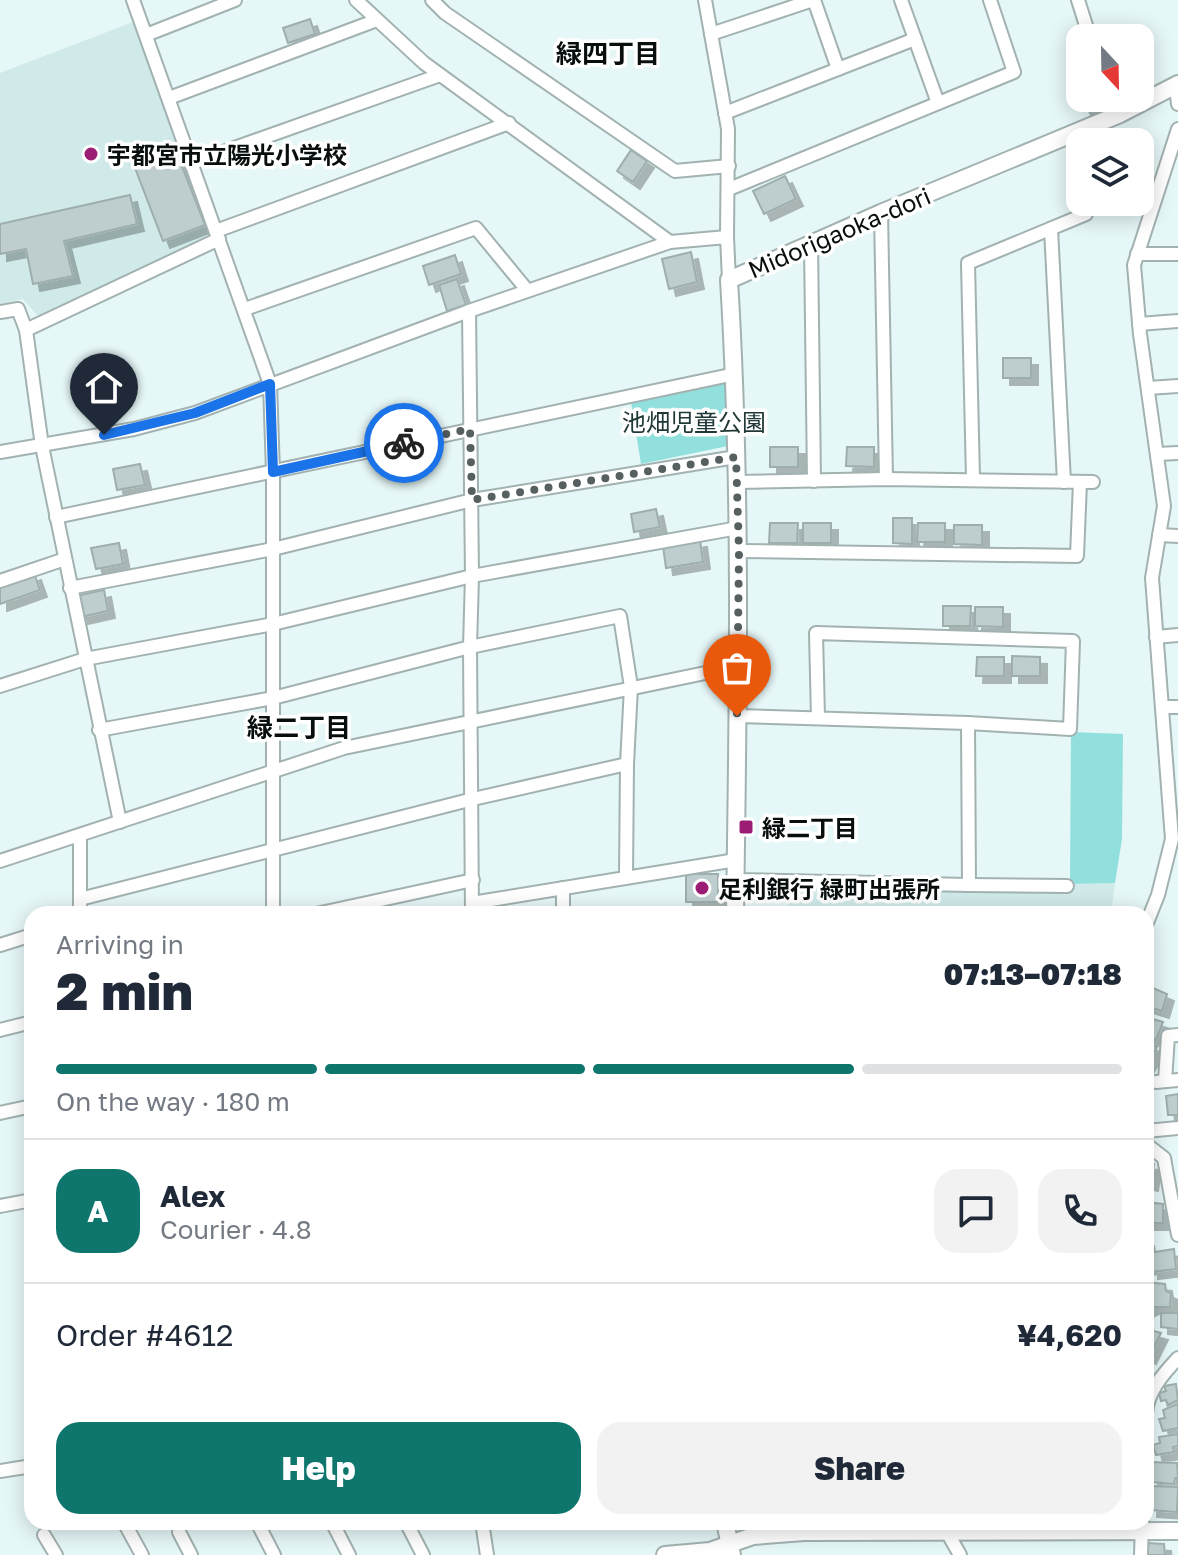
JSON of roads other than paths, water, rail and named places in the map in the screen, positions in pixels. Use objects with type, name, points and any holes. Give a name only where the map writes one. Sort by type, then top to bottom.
[{"type":"street","points":[[133,0],[270,384],[273,472],[273,906]]},
{"type":"street","points":[[146,35],[235,0]]},
{"type":"street","points":[[356,0],[424,63],[670,242]]},
{"type":"street","points":[[432,0],[445,13],[675,171],[729,166]]},
{"type":"street","points":[[705,0],[725,113],[729,166],[729,280]]},
{"type":"street","points":[[711,34],[814,0],[838,69]]},
{"type":"street","points":[[901,0],[938,103]]},
{"type":"street","points":[[729,189],[1014,72],[990,0]]},
{"type":"street","points":[[1078,0],[1086,24]]},
{"type":"street","points":[[169,98],[377,20]]},
{"type":"street","points":[[725,113],[915,39]]},
{"type":"street","points":[[192,163],[440,75]]},
{"type":"street","points":[[1177,85],[1178,104]]},
{"type":"street","name":"Midorigaoka-dori","points":[[1154,93],[1177,85]]},
{"type":"street","name":"Midorigaoka-dori","points":[[735,906],[739,551],[735,374],[729,280],[1099,123],[1115,112]]},
{"type":"street","points":[[26,330],[218,235],[509,123]]},
{"type":"street","points":[[1098,128],[1099,123]]},
{"type":"street","points":[[1154,906],[1174,850],[1172,776],[1162,707],[1152,578],[1164,506],[1134,265],[1178,129]]},
{"type":"street","points":[[881,213],[886,479]]},
{"type":"street","points":[[973,479],[968,263],[1081,216]]},
{"type":"street","points":[[245,309],[476,228],[527,290]]},
{"type":"street","points":[[1051,229],[1064,482]]},
{"type":"street","points":[[0,452],[134,429],[195,413],[527,290],[670,242],[727,237]]},
{"type":"street","points":[[811,243],[814,481]]},
{"type":"street","points":[[1137,254],[1178,254]]},
{"type":"street","points":[[0,312],[18,309],[26,330],[42,446],[120,822]]},
{"type":"street","points":[[469,311],[472,906]]},
{"type":"street","points":[[1139,324],[1178,321]]},
{"type":"street","points":[[56,517],[735,374]]},
{"type":"street","points":[[1148,388],[1178,386]]},
{"type":"street","points":[[1157,454],[1178,453]]},
{"type":"street","points":[[70,588],[273,549],[472,500],[736,457]]},
{"type":"street","points":[[737,482],[973,479],[1086,482],[1077,556],[739,551]]},
{"type":"street","points":[[0,686],[85,659],[273,624],[472,576],[738,528]]},
{"type":"street","points":[[1159,535],[1178,536]]},
{"type":"street","points":[[0,581],[65,559]]},
{"type":"street","points":[[99,730],[273,698],[470,647],[620,616],[631,687],[626,877]]},
{"type":"street","points":[[737,716],[1070,729],[1073,641],[816,633],[818,718]]},
{"type":"street","points":[[1156,637],[1178,635]]},
{"type":"street","points":[[0,861],[344,748],[739,666]]},
{"type":"street","points":[[1162,707],[1178,707]]},
{"type":"street","points":[[968,723],[969,885]]},
{"type":"street","points":[[80,899],[473,799],[627,764]]},
{"type":"street","points":[[80,835],[80,906]]},
{"type":"street","points":[[485,906],[563,888],[736,860]]},
{"type":"street","points":[[353,906],[473,880]]},
{"type":"street","points":[[735,880],[1067,886]]},
{"type":"street","points":[[563,888],[563,906]]},
{"type":"street","points":[[0,945],[24,938]]},
{"type":"street","points":[[0,1030],[24,1024]]},
{"type":"street","points":[[1166,1081],[1168,1036],[1178,1035]]},
{"type":"street","points":[[0,1113],[24,1108]]},
{"type":"street","points":[[1154,1130],[1178,1128]]},
{"type":"street","points":[[1154,1150],[1164,1158],[1178,1235]]},
{"type":"street","points":[[0,1206],[24,1202]]},
{"type":"street","points":[[1154,1389],[1178,1358]]},
{"type":"street","points":[[0,1471],[24,1467]]},
{"type":"street","points":[[1154,1528],[1178,1531]]},
{"type":"street","points":[[128,1530],[142,1555]]},
{"type":"street","points":[[261,1530],[274,1555]]},
{"type":"street","points":[[336,1530],[349,1555]]},
{"type":"street","points":[[410,1530],[423,1555]]},
{"type":"street","points":[[483,1530],[487,1555]]},
{"type":"street","points":[[665,1555],[731,1549],[753,1536],[788,1530]]},
{"type":"street","points":[[934,1530],[973,1530]]},
{"type":"street","points":[[1141,1555],[1142,1530]]},
{"type":"street","points":[[179,1532],[191,1555]]},
{"type":"street","points":[[947,1532],[960,1555]]},
{"type":"street","points":[[44,1535],[56,1555]]},
{"type":"place","name":"宇都宮市立陽光小学校","points":[[91,154]]},
{"type":"place","name":"緑二丁目","points":[[746,827]]},
{"type":"place","name":"足利銀行 緑町出張所","points":[[702,888]]},
{"type":"district","name":"緑四丁目","points":[[608,53]]},
{"type":"district","name":"緑二丁目","points":[[299,727]]},
{"type":"park label","name":"池畑児童公園","points":[[694,421]]}]
